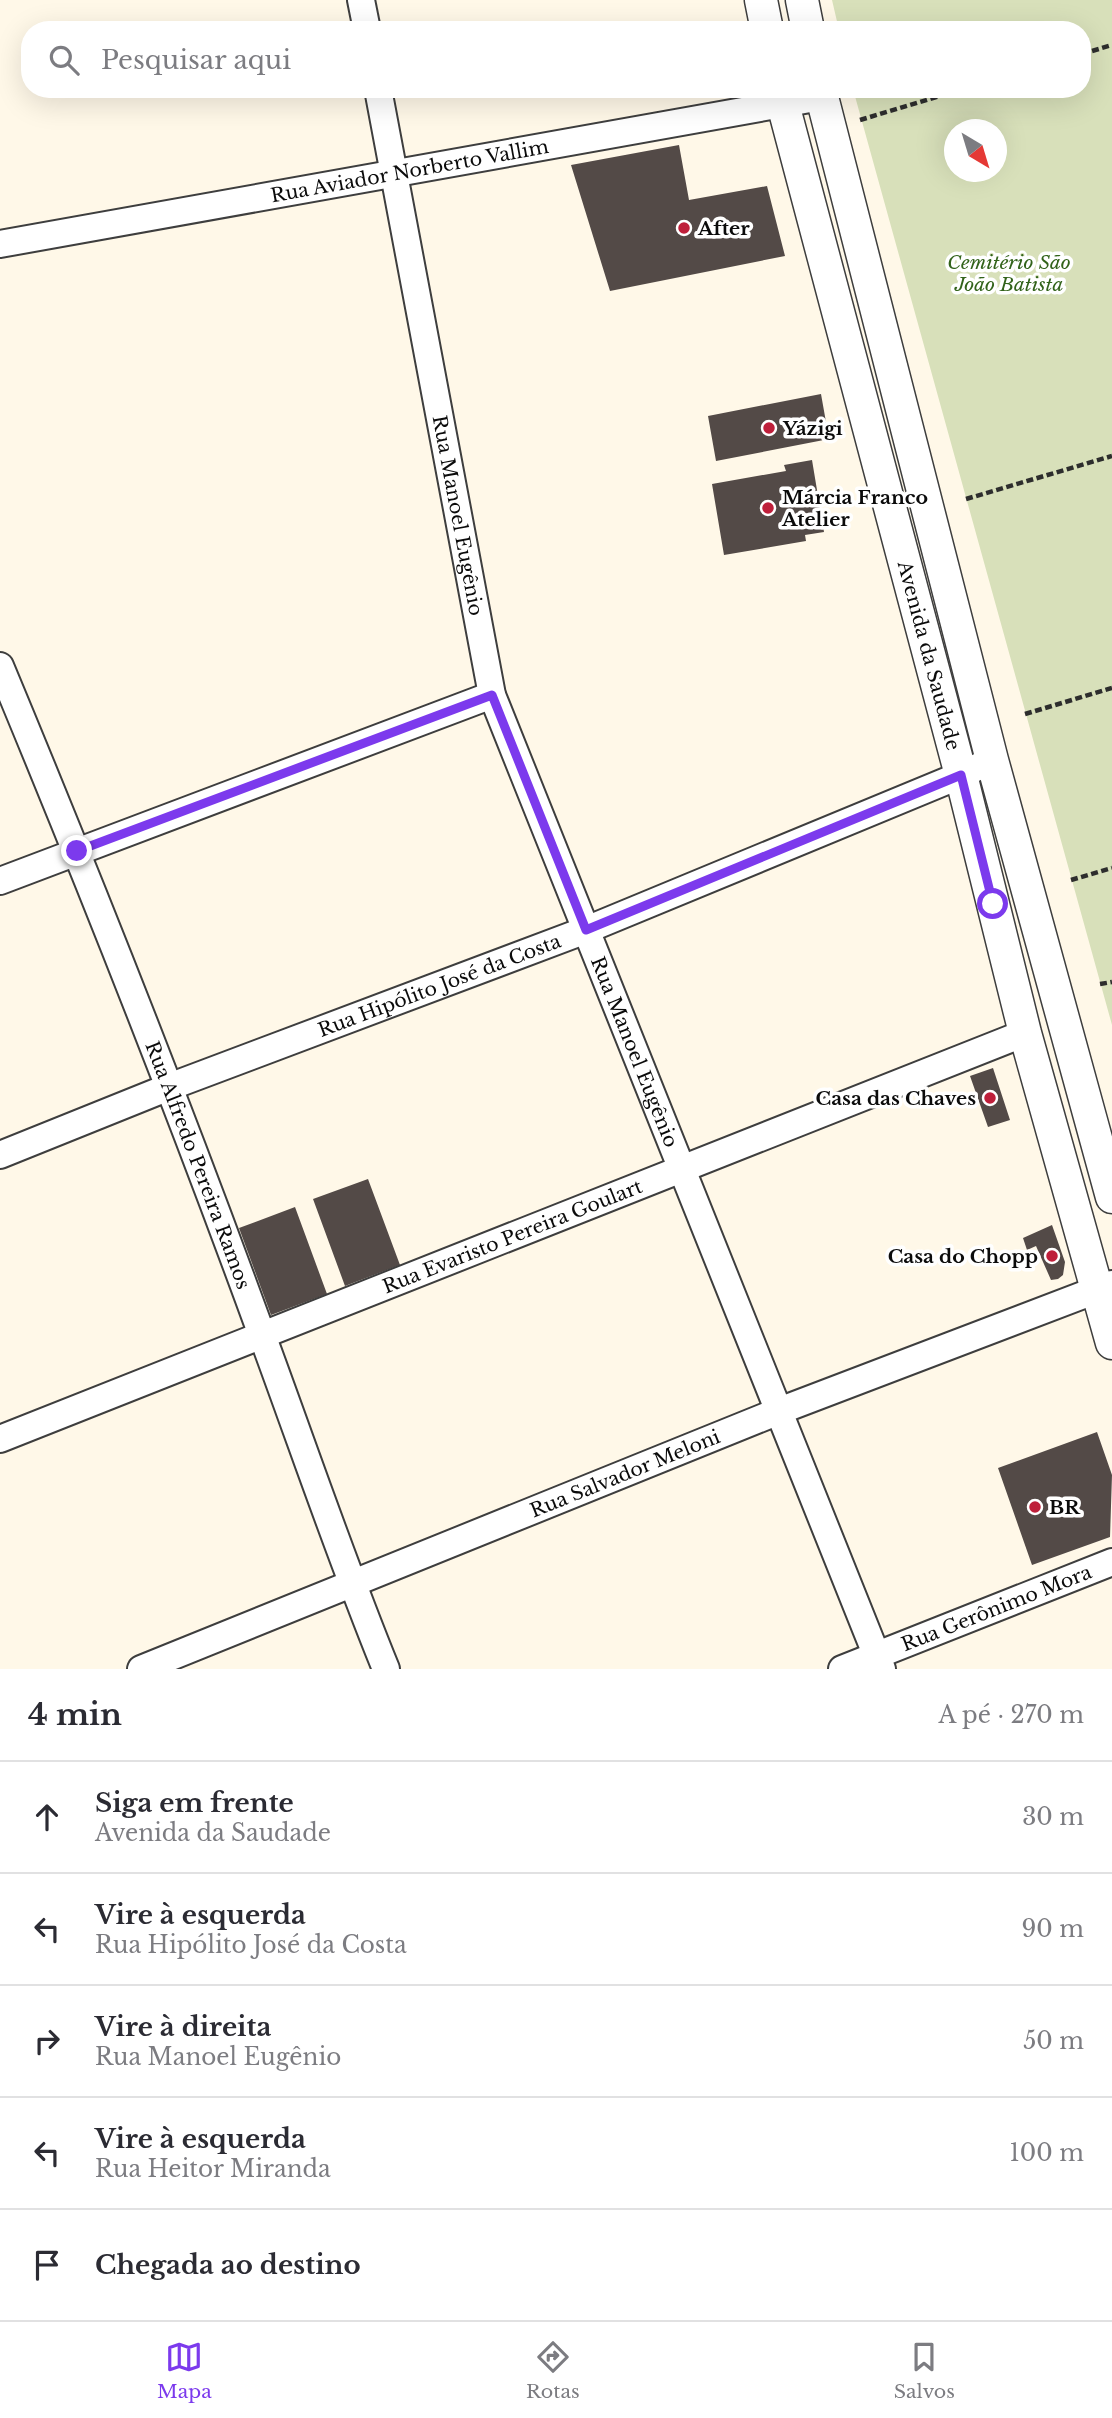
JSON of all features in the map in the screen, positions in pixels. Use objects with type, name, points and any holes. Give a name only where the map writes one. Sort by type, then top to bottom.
[{"type":"street","points":[[361,0],[365,21]]},
{"type":"street","points":[[761,0],[765,21]]},
{"type":"street","points":[[802,0],[806,21]]},
{"type":"street","name":"Rua Manoel Eugênio","points":[[380,98],[492,695],[880,1662]]},
{"type":"street","name":"Rua Aviador Norberto Vallim","points":[[0,244],[394,172],[771,98]]},
{"type":"street","name":"Avenida da Saudade","points":[[782,98],[961,775],[1025,1033],[1105,1286],[1112,1343]]},
{"type":"street","name":"Avenida da Saudade","points":[[822,98],[992,760],[1112,1197]]},
{"type":"street","name":"Rua Alfredo Pereira Ramos","points":[[0,666],[77,851],[169,1087],[352,1585],[386,1669]]},
{"type":"street","points":[[0,881],[492,695]]},
{"type":"street","name":"Rua Hipólito José da Costa","points":[[0,1155],[169,1087],[586,930],[992,760]]},
{"type":"street","name":"Rua Evaristo Pereira Goulart","points":[[0,1439],[1025,1033]]},
{"type":"street","name":"Rua Salvador Meloni","points":[[141,1669],[779,1411],[1105,1286]]},
{"type":"street","name":"Rua Gerônimo Mora","points":[[842,1669],[880,1662],[1112,1562]]},
{"type":"path","points":[[1091,51],[1112,45]]},
{"type":"path","points":[[860,120],[933,98]]},
{"type":"path","points":[[966,499],[1112,456]]},
{"type":"path","points":[[1025,713],[1112,688]]},
{"type":"path","points":[[1071,880],[1112,868]]},
{"type":"path","points":[[1100,984],[1112,982]]},
{"type":"green space","name":"Cemitério São João Batista","points":[[832,0],[1112,0],[1112,1025],[855,98],[1091,98],[1091,21],[837,21]]},
{"type":"building","name":"After","points":[[679,145],[689,200],[767,186],[785,256],[610,291],[571,165]]},
{"type":"building","name":"Yázigi","points":[[821,394],[829,439],[716,461],[708,416]]},
{"type":"building","name":"Márcia Franco Atelier","points":[[812,460],[824,532],[805,535],[806,541],[724,555],[712,484],[786,471],[784,465]]},
{"type":"building","name":"Casa das Chaves","points":[[993,1068],[1010,1120],[988,1127],[970,1076]]},
{"type":"building","points":[[368,1179],[400,1265],[345,1286],[313,1199]]},
{"type":"building","points":[[295,1207],[327,1294],[271,1315],[239,1228]]},
{"type":"building","name":"Casa do Chopp","points":[[1052,1225],[1065,1262],[1063,1275],[1051,1280],[1036,1246],[1027,1250],[1023,1238]]},
{"type":"building","points":[[1097,1432],[1112,1475],[1110,1537],[1032,1565],[998,1468]]},
{"type":"place","name":"After","points":[[684,228]]},
{"type":"place","name":"Yázigi","points":[[769,428]]},
{"type":"place","name":"Márcia Franco Atelier","points":[[768,508]]},
{"type":"place","name":"Casa das Chaves","points":[[990,1098]]},
{"type":"place","name":"Casa do Chopp","points":[[1052,1256]]},
{"type":"place","name":"BR","points":[[1035,1507]]},
{"type":"route","points":[[77,851],[492,695],[586,930],[961,775],[993,904]]}]
